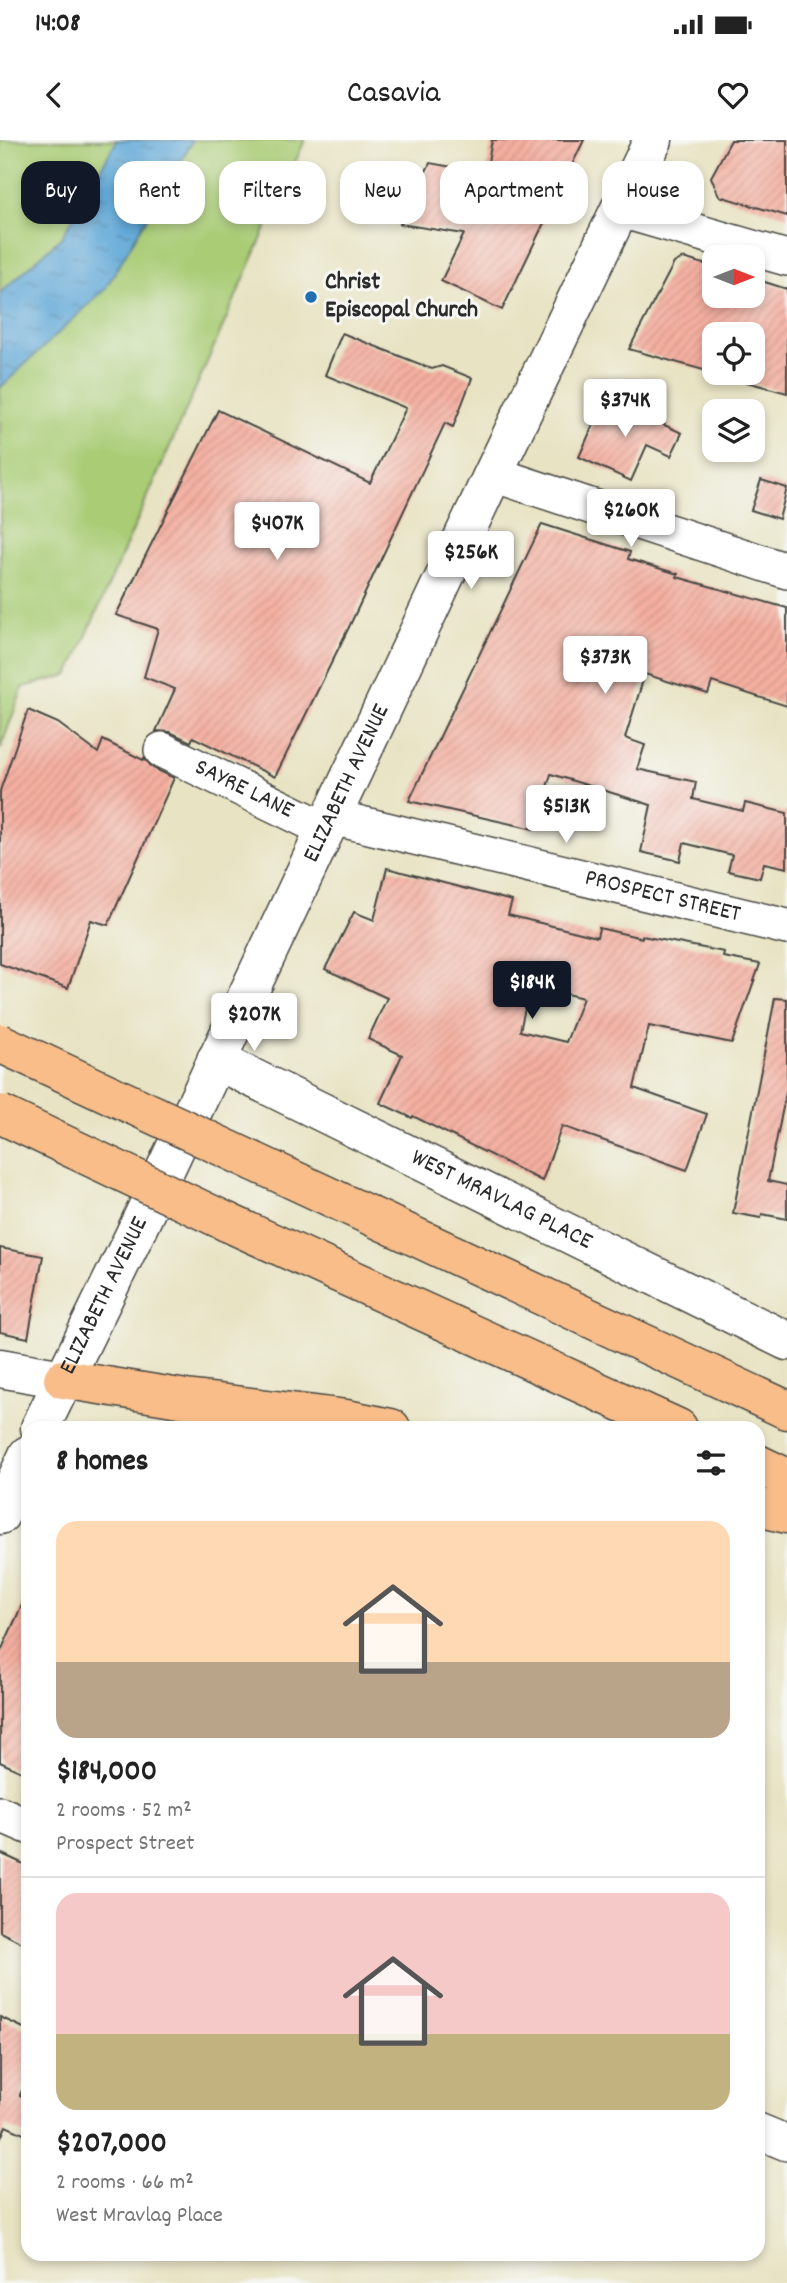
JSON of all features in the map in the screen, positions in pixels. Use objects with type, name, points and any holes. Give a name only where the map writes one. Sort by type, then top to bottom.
[{"type":"highway","points":[[0,1043],[787,1410]]},
{"type":"highway","points":[[0,1114],[227,1222],[663,1421]]},
{"type":"highway","points":[[63,1379],[186,1399],[357,1421]]},
{"type":"highway","points":[[765,1467],[787,1478]]},
{"type":"highway","points":[[765,1509],[787,1514]]},
{"type":"street","name":"ELIZABETH AVENUE","points":[[643,161],[653,140]]},
{"type":"street","name":"ELIZABETH AVENUE","points":[[43,1421],[133,1238],[493,474],[614,224]]},
{"type":"street","points":[[669,224],[787,258]]},
{"type":"street","points":[[493,474],[787,571]]},
{"type":"street","name":"SAYRE LANE","points":[[162,750],[330,823]]},
{"type":"street","name":"PROSPECT STREET","points":[[330,823],[787,927]]},
{"type":"street","name":"WEST MRAVLAG PLACE","points":[[216,1060],[787,1341]]},
{"type":"street","points":[[0,1368],[63,1379]]},
{"type":"street","points":[[0,1515],[21,1470]]},
{"type":"street","points":[[0,1814],[21,1823]]},
{"type":"street","points":[[765,2134],[787,2143]]},
{"type":"green space","points":[[0,140],[305,140],[296,161],[219,161],[219,224],[268,224],[69,675],[23,687],[0,750]]},
{"type":"water","points":[[117,140],[193,140],[181,161],[114,161],[114,224],[143,224],[105,289],[0,388],[0,293],[62,237],[69,224],[100,224],[100,170]]},
{"type":"building","points":[[492,140],[584,140],[574,161],[488,161]]},
{"type":"building","points":[[731,140],[787,140],[787,216],[719,196],[711,177]]},
{"type":"building","points":[[430,163],[440,165],[440,224],[543,224],[502,310],[441,281],[464,234],[400,224],[426,224],[426,171]]},
{"type":"building","points":[[683,258],[702,264],[702,308],[765,308],[765,282],[787,289],[787,393],[758,385],[765,385],[765,322],[702,322],[702,370],[629,349],[674,263]]},
{"type":"building","points":[[342,333],[432,369],[442,366],[472,378],[453,427],[445,423],[275,777],[193,737],[191,742],[170,732],[156,731],[175,689],[144,677],[158,629],[116,615],[218,410],[370,483],[406,408],[325,375]]},
{"type":"building","points":[[605,398],[682,433],[671,456],[647,445],[631,481],[579,457]]},
{"type":"building","points":[[761,480],[787,488],[779,519],[751,510]]},
{"type":"building","points":[[542,524],[630,552],[628,559],[678,574],[677,577],[787,608],[787,706],[712,682],[708,694],[645,674],[625,738],[645,745],[637,769],[696,782],[693,799],[743,811],[745,803],[787,813],[787,868],[764,863],[760,878],[728,871],[732,855],[684,843],[680,861],[641,852],[651,805],[551,774],[534,829],[409,801]]},
{"type":"building","points":[[28,710],[58,723],[98,753],[103,740],[143,760],[144,758],[153,768],[174,778],[108,925],[91,920],[68,988],[0,964],[0,791]]},
{"type":"building","points":[[387,868],[512,901],[508,915],[597,937],[599,928],[642,936],[724,952],[723,957],[760,964],[732,1043],[649,1026],[634,1088],[707,1114],[687,1170],[562,1126],[542,1181],[413,1116],[412,1118],[380,1103],[402,1055],[368,1039],[387,998],[325,969],[354,912],[374,920]],"holes":[[[530,985],[583,998],[566,1042],[520,1031]]]},
{"type":"building","points":[[775,998],[787,999],[787,1088],[768,1181],[787,1185],[787,1219],[762,1214],[761,1218],[733,1213]]},
{"type":"building","points":[[0,1248],[43,1256],[28,1338],[0,1332]]},
{"type":"building","points":[[21,1607],[21,1772],[0,1762],[0,1653]]},
{"type":"building","points":[[0,1853],[21,1863],[21,1942],[0,1932]]},
{"type":"building","points":[[0,2017],[21,2027],[21,2133],[6,2126],[0,2140]]},
{"type":"place","name":"Christ Episcopal Church","points":[[311,297]]}]
